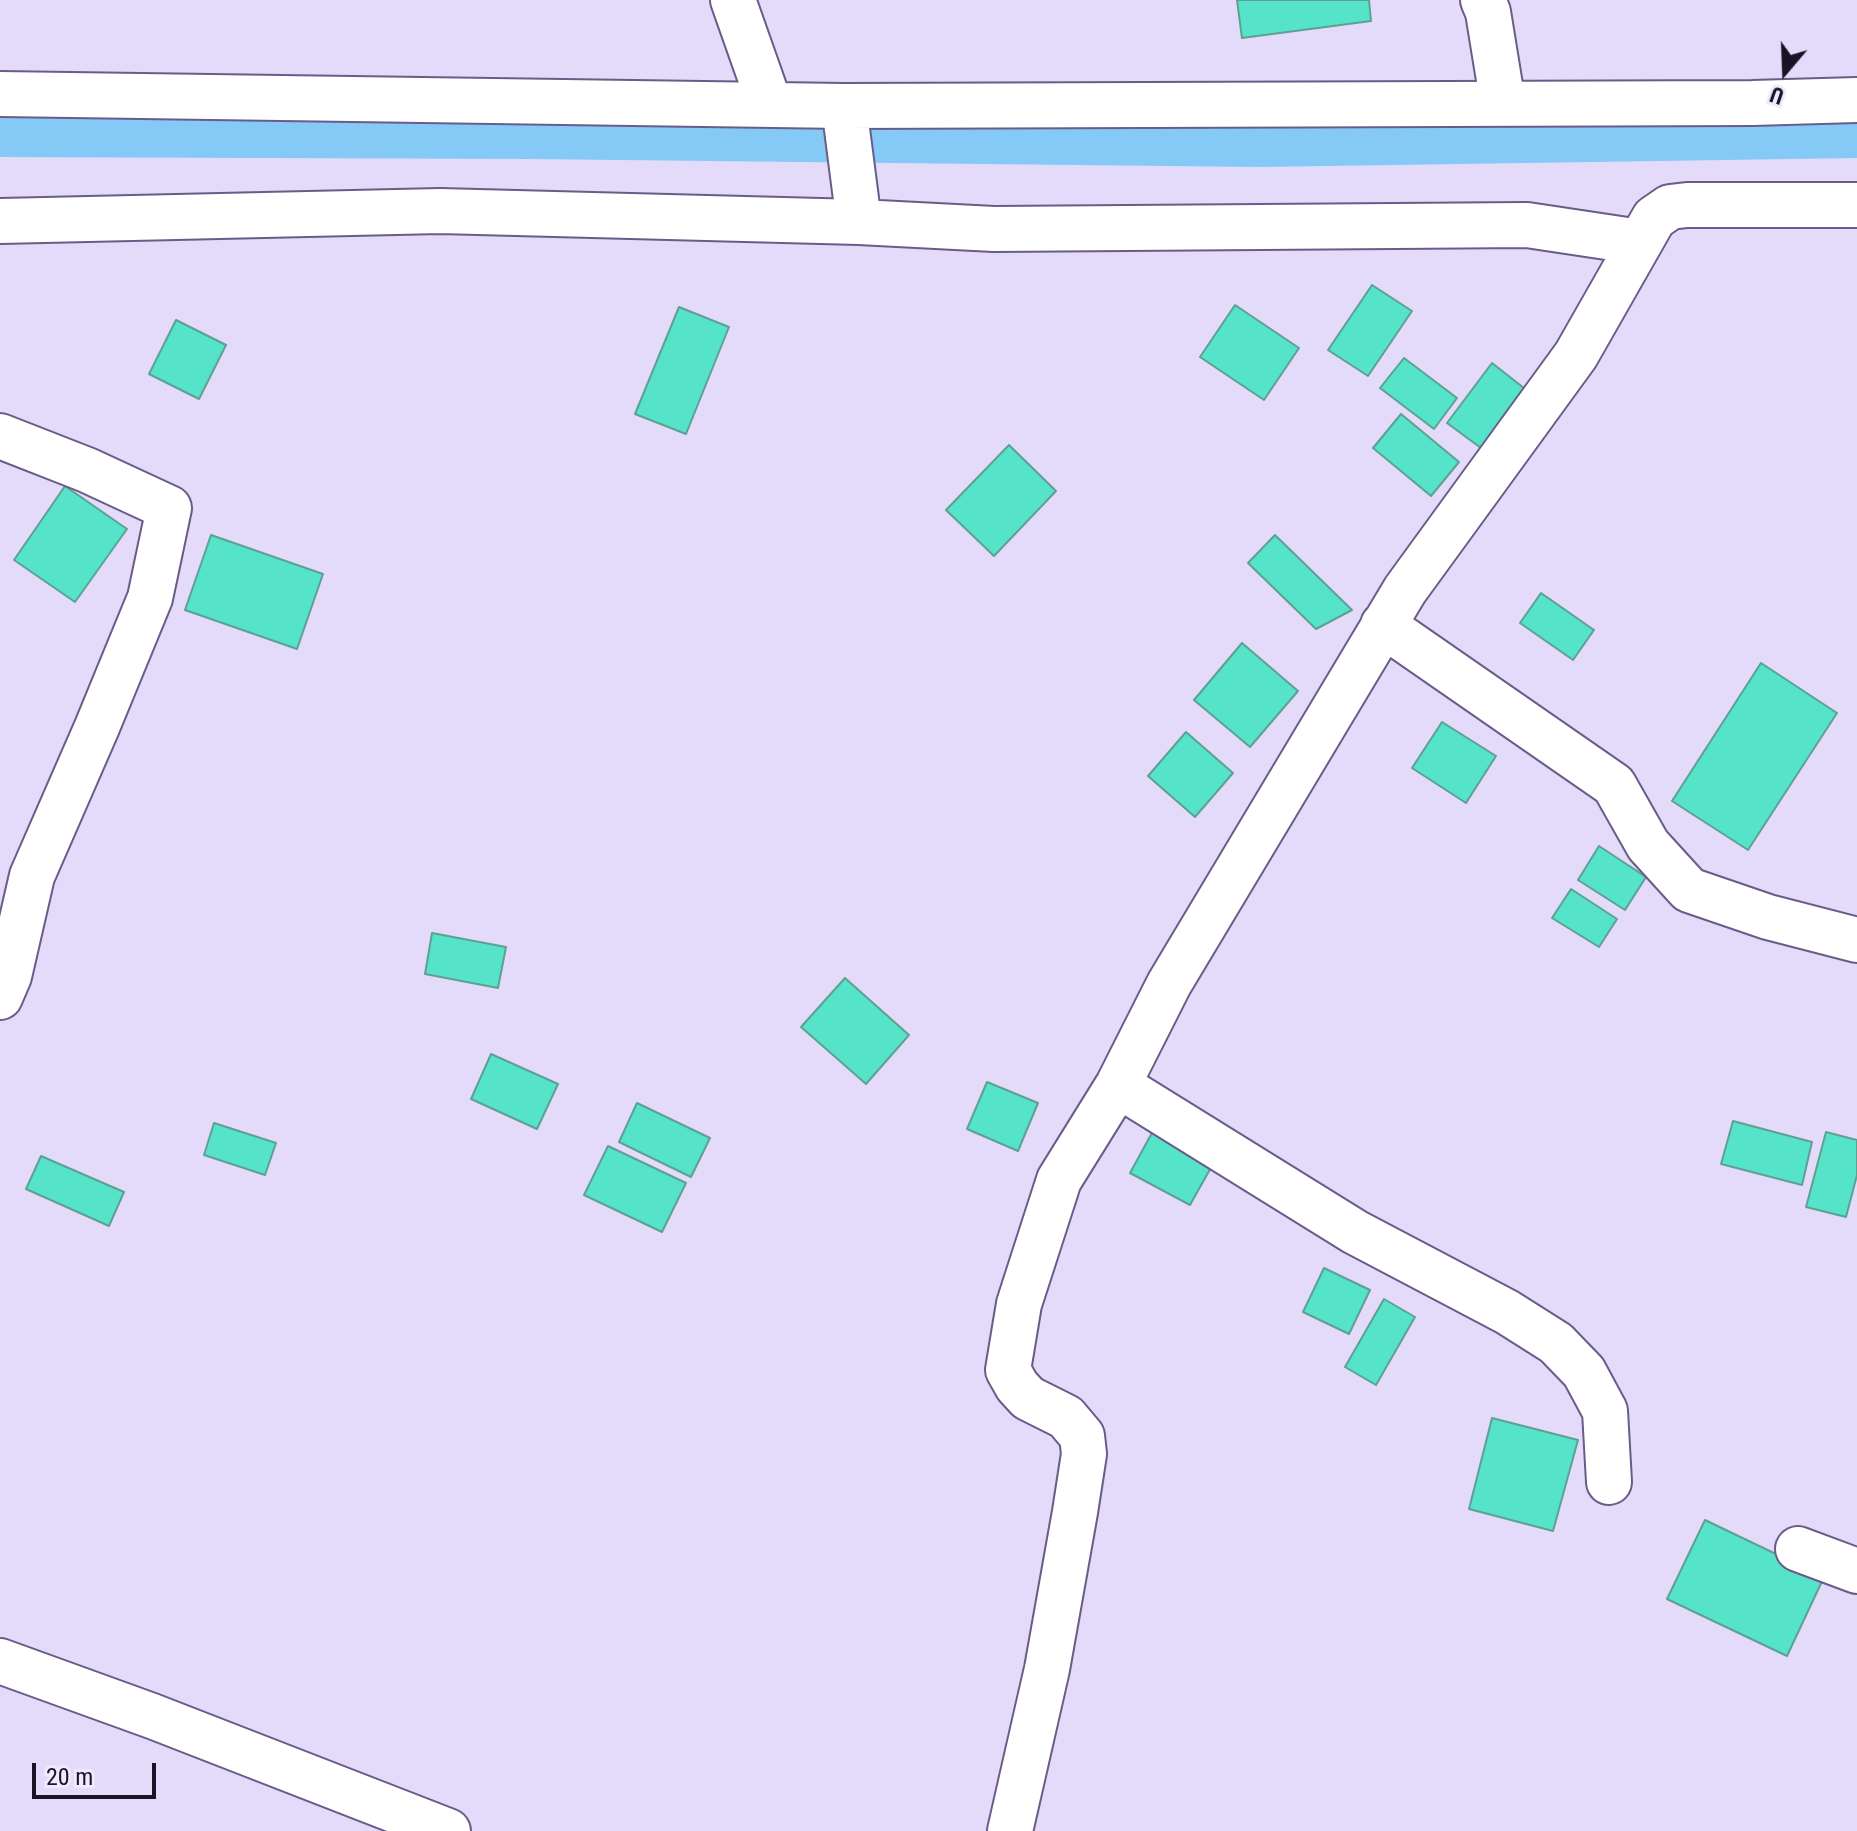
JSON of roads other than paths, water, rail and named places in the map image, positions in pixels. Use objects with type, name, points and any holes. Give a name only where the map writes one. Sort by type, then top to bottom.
[{"type":"street","points":[[733,0],[770,105]]},
{"type":"street","points":[[1483,0],[1488,12],[1503,104]]},
{"type":"street","points":[[0,94],[770,105],[845,112],[1857,100]]},
{"type":"street","points":[[845,112],[859,222]]},
{"type":"street","points":[[1010,1831],[1047,1669],[1084,1454],[1082,1436],[1066,1417],[1028,1398],[1008,1370],[1019,1304],[1059,1180],[1118,1085],[1169,984],[1383,625],[1405,590],[1576,355],[1654,218],[1670,207],[1687,205],[1857,205]]},
{"type":"street","points":[[0,221],[440,211],[859,222],[994,229],[1527,225],[1640,242]]},
{"type":"street","points":[[0,436],[87,470],[169,508],[150,598],[32,876],[9,976],[0,997]]},
{"type":"street","points":[[1383,625],[1614,785],[1648,845],[1689,890],[1768,917],[1857,940]]},
{"type":"street","points":[[1118,1085],[1355,1232],[1507,1312],[1556,1343],[1584,1372],[1605,1411],[1609,1482]]},
{"type":"street","points":[[1798,1549],[1857,1571]]},
{"type":"street","points":[[0,1661],[152,1716],[448,1831]]},
{"type":"waterway","points":[[0,135],[1259,145],[1857,136]]}]
